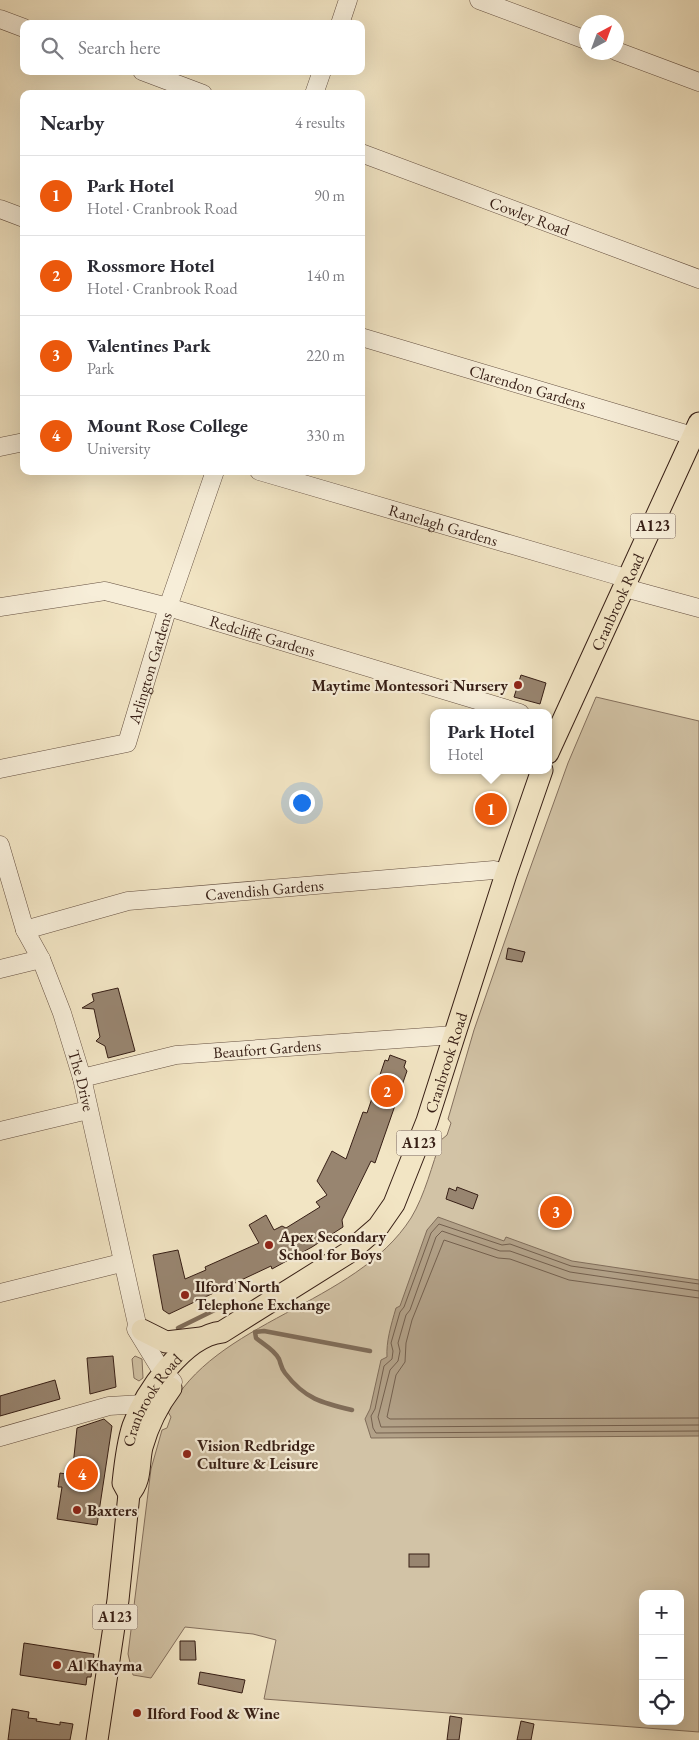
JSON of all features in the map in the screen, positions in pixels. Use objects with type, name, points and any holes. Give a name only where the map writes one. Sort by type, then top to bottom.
[{"type":"main road","name":"Cranbrook Road","points":[[554,723],[627,584],[696,430]]},
{"type":"main road","name":"Cranbrook Road","points":[[97,1740],[118,1600],[130,1494],[137,1485],[149,1408],[174,1372],[213,1335],[348,1253],[378,1228],[394,1204],[427,1121],[506,874],[541,774]]},
{"type":"main road","points":[[140,1327],[166,1342],[213,1335]]},
{"type":"street","points":[[341,20],[348,0]]},
{"type":"street","points":[[479,0],[579,37]]},
{"type":"street","points":[[0,19],[20,26]]},
{"type":"street","points":[[624,54],[699,82]]},
{"type":"street","points":[[153,75],[192,90]]},
{"type":"street","points":[[315,90],[321,75]]},
{"type":"street","name":"Cowley Road","points":[[365,154],[699,279]]},
{"type":"street","points":[[0,210],[20,217]]},
{"type":"street","name":"Clarendon Gardens","points":[[365,338],[696,430]]},
{"type":"street","points":[[0,446],[20,443]]},
{"type":"street","name":"Arlington Gardens","points":[[0,769],[127,742],[168,607],[214,475]]},
{"type":"street","name":"Ranelagh Gardens","points":[[272,475],[627,584],[699,608]]},
{"type":"street","name":"Redcliffe Gardens","points":[[0,607],[104,591],[168,607],[507,709]]},
{"type":"street","name":"The Drive","points":[[0,845],[25,930],[41,959],[62,1013],[82,1078],[121,1262],[140,1327],[174,1372]]},
{"type":"street","name":"Cavendish Gardens","points":[[25,930],[128,902],[494,870],[506,874]]},
{"type":"street","points":[[0,969],[41,959]]},
{"type":"street","name":"Beaufort Gardens","points":[[82,1078],[176,1054],[454,1035]]},
{"type":"street","points":[[0,1131],[88,1110]]},
{"type":"street","points":[[0,1293],[121,1262]]},
{"type":"street","points":[[0,1437],[108,1406],[149,1408]]},
{"type":"shaded area","points":[[596,697],[699,721],[699,1732],[264,1699],[276,1640],[253,1634],[185,1627],[151,1678],[133,1675],[128,1654],[151,1469],[162,1430],[167,1428],[171,1417],[168,1412],[189,1381],[217,1355],[250,1333],[321,1294],[356,1272],[386,1248],[411,1218],[424,1190],[441,1140],[447,1135],[451,1123],[448,1119],[474,1030],[568,763]]},
{"type":"shaded area","points":[[135,1356],[142,1359],[143,1378],[139,1381],[134,1378],[132,1359]]},
{"type":"water","points":[[438,1217],[504,1241],[506,1237],[572,1261],[699,1280],[699,1436],[371,1438],[365,1419],[370,1409],[381,1360],[387,1357],[388,1339],[396,1308],[400,1306],[427,1230]]},
{"type":"building","points":[[521,675],[546,683],[540,704],[514,697]]},
{"type":"building","points":[[508,948],[525,952],[522,962],[506,959]]},
{"type":"building","points":[[118,988],[135,1051],[108,1058],[105,1046],[96,1041],[100,1037],[94,1009],[82,1008],[94,1001],[92,994]]},
{"type":"building","points":[[390,1055],[406,1061],[404,1067],[407,1071],[375,1163],[371,1161],[342,1220],[343,1227],[272,1269],[271,1266],[169,1314],[163,1310],[153,1255],[178,1250],[185,1279],[206,1270],[205,1267],[259,1243],[249,1225],[266,1215],[274,1230],[282,1226],[286,1228],[320,1207],[316,1202],[327,1195],[317,1181],[332,1151],[346,1159],[363,1112],[367,1113],[385,1060],[388,1061]]},
{"type":"building","points":[[457,1187],[478,1195],[473,1209],[446,1199],[449,1188],[456,1191]]},
{"type":"building","points":[[113,1356],[116,1387],[90,1394],[87,1358]]},
{"type":"building","points":[[55,1380],[60,1399],[0,1416],[0,1396]]},
{"type":"building","points":[[104,1419],[112,1426],[97,1525],[57,1519],[62,1487],[58,1487],[60,1473],[72,1475],[77,1428]]},
{"type":"building","points":[[409,1554],[429,1554],[429,1567],[409,1567]]},
{"type":"building","points":[[180,1641],[195,1641],[196,1660],[180,1660]]},
{"type":"building","name":"Al Khayma","points":[[24,1643],[94,1654],[91,1677],[87,1677],[86,1685],[20,1675]]},
{"type":"building","points":[[200,1672],[245,1680],[242,1693],[198,1684]]},
{"type":"building","points":[[12,1709],[29,1712],[28,1718],[37,1719],[36,1721],[60,1725],[60,1722],[73,1724],[70,1740],[8,1740]]},
{"type":"building","points":[[450,1716],[462,1718],[459,1740],[447,1740]]},
{"type":"building","points":[[521,1721],[534,1724],[531,1740],[517,1740]]},
{"type":"waterway","points":[[178,1328],[229,1303],[237,1304]]},
{"type":"waterway","points":[[352,1410],[315,1399],[300,1389],[284,1371],[275,1353],[256,1338],[255,1332],[264,1331],[370,1351]]},
{"type":"place","name":"Maytime Montessori Nursery","points":[[518,685]]},
{"type":"place","name":"Park Hotel","points":[[491,809]]},
{"type":"place","name":"Rossmore Hotel","points":[[387,1091]]},
{"type":"place","name":"Valentines Park","points":[[556,1212]]},
{"type":"place","name":"Apex Secondary School for Boys","points":[[269,1245]]},
{"type":"place","name":"Ilford North Telephone Exchange","points":[[185,1295]]},
{"type":"place","name":"Vision Redbridge Culture & Leisure","points":[[187,1454]]},
{"type":"place","name":"Mount Rose College","points":[[82,1474]]},
{"type":"place","name":"Baxters","points":[[77,1510]]},
{"type":"place","name":"Al Khayma","points":[[57,1665]]},
{"type":"place","name":"Ilford Food & Wine","points":[[137,1713]]}]
